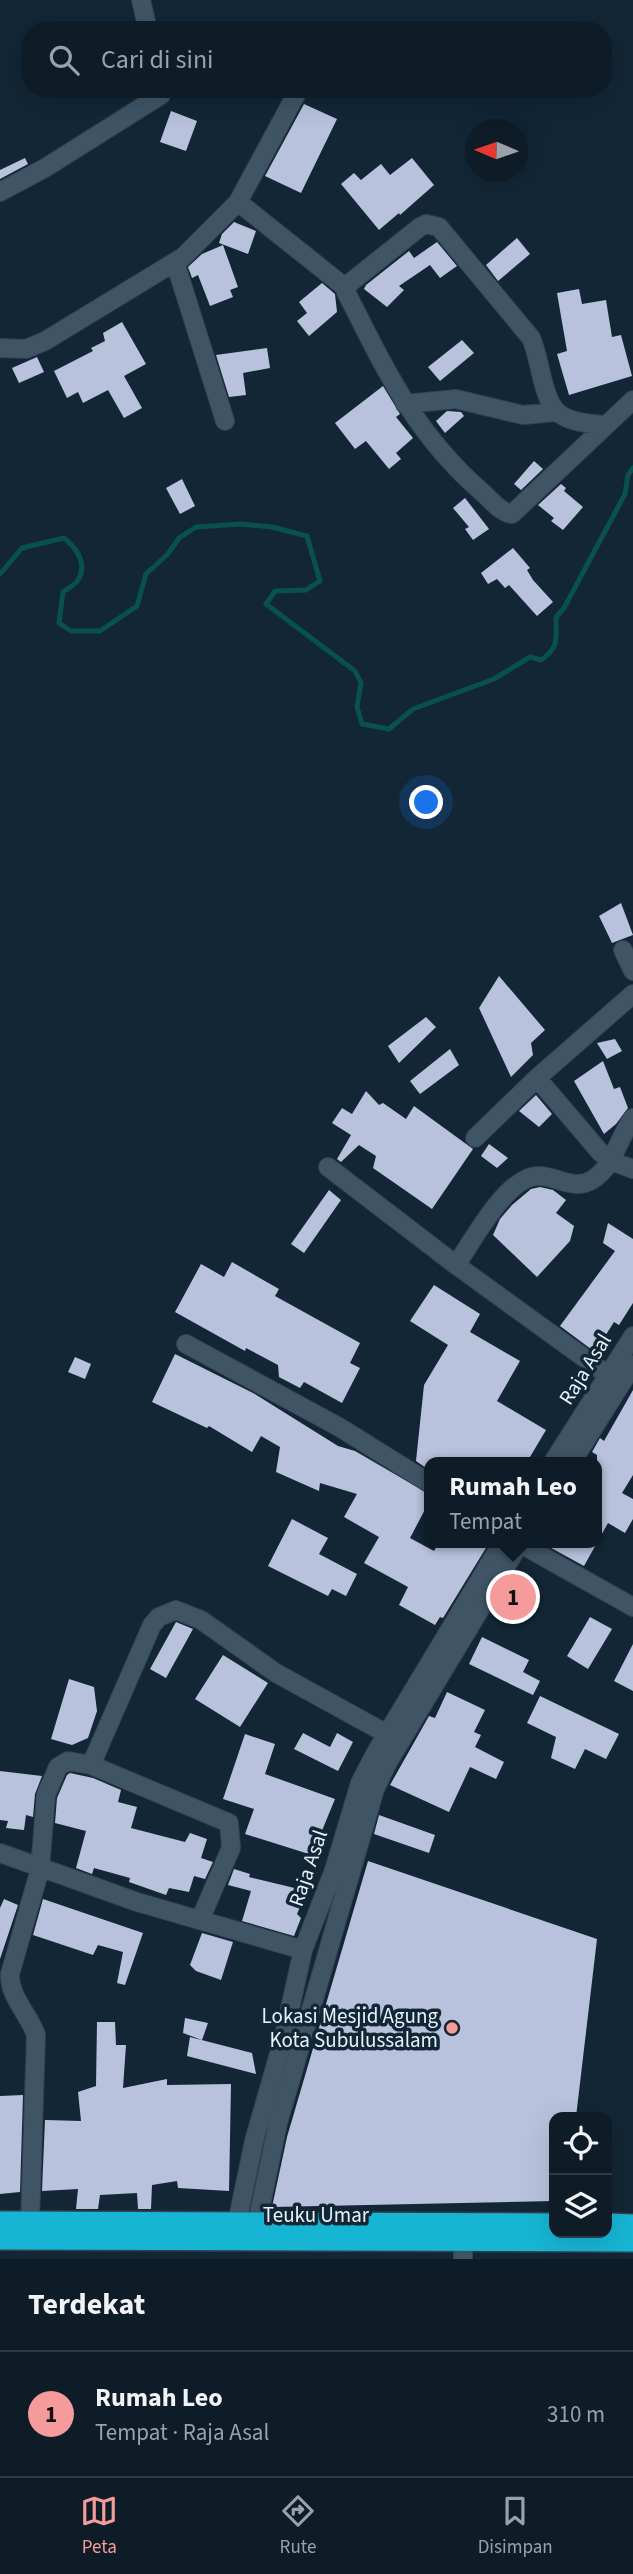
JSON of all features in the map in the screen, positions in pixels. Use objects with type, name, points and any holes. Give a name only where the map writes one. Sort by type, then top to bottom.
[{"type":"highway","name":"Teuku Umar","points":[[0,2222],[247,2232],[463,2249],[633,2241]]},
{"type":"highway","name":"Teuku Umar","points":[[0,2239],[549,2224]]},
{"type":"highway","points":[[612,2224],[633,2225]]},
{"type":"street","points":[[141,0],[146,21]]},
{"type":"street","points":[[0,348],[26,349],[45,341],[175,262],[214,228],[238,202],[294,98]]},
{"type":"street","points":[[0,192],[161,99]]},
{"type":"street","points":[[238,202],[346,288],[405,404],[443,456],[510,514],[633,400]]},
{"type":"street","points":[[346,288],[420,227],[426,224],[439,227],[531,338],[545,389],[556,412]]},
{"type":"street","points":[[175,262],[225,421]]},
{"type":"street","points":[[405,404],[456,399],[523,415],[556,412],[572,421],[604,425]]},
{"type":"street","points":[[623,950],[633,971]]},
{"type":"street","points":[[475,1138],[537,1078],[633,995]]},
{"type":"street","points":[[537,1078],[600,1152],[611,1161],[633,1169]]},
{"type":"street","points":[[456,1265],[504,1196],[517,1184],[537,1175],[578,1185],[593,1180],[611,1161],[621,1135],[633,1118]]},
{"type":"street","points":[[328,1167],[456,1265],[608,1375]]},
{"type":"street","name":"Raja Asal","points":[[556,1457],[633,1336]]},
{"type":"street","points":[[186,1343],[338,1427],[424,1480]]},
{"type":"street","name":"Raja Asal","points":[[575,1457],[633,1364]]},
{"type":"street","name":"Raja Asal","points":[[247,2232],[256,2130],[283,2040],[303,1950],[334,1870],[360,1783],[499,1548]]},
{"type":"street","name":"Raja Asal","points":[[247,2232],[375,1789],[388,1762],[517,1548]]},
{"type":"street","points":[[529,1548],[633,1607]]},
{"type":"street","points":[[91,1765],[152,1625],[159,1617],[176,1610],[201,1620],[276,1673],[387,1734]]},
{"type":"street","points":[[30,2222],[36,2035],[9,1982],[40,1869],[46,1795],[58,1767],[68,1761],[91,1765],[229,1824],[231,1848],[200,1920]]},
{"type":"street","points":[[0,1853],[137,1902],[303,1950]]},
{"type":"building","points":[[304,104],[337,119],[301,193],[265,176]]},
{"type":"building","points":[[171,111],[197,121],[186,151],[160,142]]},
{"type":"building","points":[[25,158],[28,164],[0,179],[0,170]]},
{"type":"building","points":[[412,158],[434,185],[379,230],[341,184],[354,173],[361,180],[381,164],[390,175]]},
{"type":"building","points":[[234,222],[256,231],[248,254],[219,243],[222,234]]},
{"type":"building","points":[[517,238],[530,254],[498,281],[486,265]]},
{"type":"building","points":[[437,242],[457,266],[440,278],[430,265],[399,286],[404,290],[387,307],[364,289],[409,251],[414,258]]},
{"type":"building","points":[[223,245],[238,287],[230,290],[233,297],[210,306],[198,275],[192,278],[188,267],[202,254]]},
{"type":"building","points":[[322,283],[335,294],[337,312],[309,336],[297,321],[307,313],[299,302]]},
{"type":"building","points":[[579,289],[582,304],[606,300],[612,337],[621,335],[632,376],[569,395],[557,354],[567,351],[557,293]]},
{"type":"building","points":[[122,322],[146,364],[124,376],[142,408],[124,418],[108,390],[83,403],[78,392],[67,398],[54,371],[93,351],[91,348],[105,341],[103,333]]},
{"type":"building","points":[[462,340],[474,353],[440,381],[428,367]]},
{"type":"building","points":[[267,348],[270,368],[243,373],[246,395],[229,397],[216,355]]},
{"type":"building","points":[[37,357],[44,372],[19,383],[12,368]]},
{"type":"building","points":[[383,386],[400,414],[396,417],[413,438],[396,453],[401,459],[389,469],[366,441],[355,449],[335,423]]},
{"type":"building","points":[[447,411],[461,412],[464,416],[445,433],[436,421]]},
{"type":"building","points":[[534,461],[543,469],[521,490],[514,484]]},
{"type":"building","points":[[182,479],[195,506],[180,514],[166,488]]},
{"type":"building","points":[[561,484],[566,488],[564,491],[583,507],[563,530],[551,521],[554,518],[538,505]]},
{"type":"building","points":[[465,498],[489,529],[473,540],[465,529],[469,527],[453,508]]},
{"type":"building","points":[[513,548],[530,568],[527,570],[533,580],[553,602],[537,616],[509,585],[505,588],[497,579],[488,584],[481,573]]},
{"type":"building","points":[[621,903],[633,935],[612,943],[599,916]]},
{"type":"building","points":[[499,976],[545,1030],[531,1043],[533,1055],[511,1077],[479,1008]]},
{"type":"building","points":[[426,1017],[436,1027],[399,1063],[388,1046]]},
{"type":"building","points":[[615,1039],[622,1051],[607,1059],[597,1043]]},
{"type":"building","points":[[450,1049],[459,1065],[420,1094],[410,1081]]},
{"type":"building","points":[[603,1061],[614,1089],[620,1087],[628,1108],[604,1134],[574,1081]]},
{"type":"building","points":[[366,1091],[379,1105],[383,1103],[406,1119],[414,1106],[473,1149],[432,1209],[373,1168],[376,1156],[359,1145],[341,1162],[337,1159],[351,1135],[332,1123],[342,1108],[352,1114]]},
{"type":"building","points":[[536,1095],[552,1114],[539,1127],[519,1111]]},
{"type":"building","points":[[489,1144],[508,1158],[497,1168],[481,1156]]},
{"type":"building","points":[[540,1187],[553,1190],[566,1200],[556,1213],[574,1226],[570,1241],[537,1277],[493,1235],[500,1219],[512,1205],[531,1189]]},
{"type":"building","points":[[329,1190],[341,1200],[304,1253],[291,1244]]},
{"type":"building","points":[[608,1223],[633,1239],[633,1303],[619,1325],[614,1322],[595,1352],[560,1326],[615,1251],[603,1243]]},
{"type":"building","points":[[232,1262],[279,1289],[275,1296],[360,1343],[350,1363],[360,1368],[342,1403],[304,1382],[300,1388],[279,1377],[278,1365],[246,1348],[245,1351],[175,1312],[201,1264],[224,1277]]},
{"type":"building","points":[[434,1285],[480,1314],[470,1332],[520,1361],[497,1401],[546,1430],[530,1457],[424,1457],[424,1467],[416,1461],[424,1385],[448,1345],[410,1321]]},
{"type":"building","points":[[175,1354],[253,1393],[338,1446],[355,1451],[424,1491],[424,1511],[410,1538],[424,1548],[434,1551],[436,1548],[486,1548],[443,1618],[440,1617],[435,1625],[399,1605],[408,1587],[364,1563],[379,1537],[344,1517],[357,1494],[320,1483],[319,1491],[276,1472],[280,1447],[261,1436],[252,1452],[209,1426],[207,1428],[152,1402]]},
{"type":"building","points":[[75,1357],[91,1364],[85,1379],[68,1372]]},
{"type":"building","points":[[633,1390],[633,1475],[622,1493],[633,1499],[633,1519],[625,1533],[608,1523],[602,1534],[602,1457],[597,1457],[592,1452],[600,1438],[604,1441]]},
{"type":"building","points":[[292,1519],[328,1538],[319,1554],[357,1574],[346,1596],[332,1589],[328,1596],[268,1566]]},
{"type":"building","points":[[551,1548],[594,1548],[584,1566]]},
{"type":"building","points":[[510,1581],[531,1593],[519,1615],[497,1603]]},
{"type":"building","points":[[590,1617],[612,1629],[588,1669],[567,1656]]},
{"type":"building","points":[[176,1622],[193,1629],[166,1678],[150,1669]]},
{"type":"building","points":[[482,1637],[529,1660],[523,1672],[540,1681],[533,1695],[469,1664]]},
{"type":"building","points":[[633,1644],[633,1691],[614,1681]]},
{"type":"building","points":[[223,1655],[268,1683],[240,1727],[195,1699]]},
{"type":"building","points":[[69,1679],[94,1687],[97,1711],[88,1738],[72,1745],[51,1739]]},
{"type":"building","points":[[447,1692],[485,1710],[474,1732],[481,1735],[475,1747],[504,1762],[496,1779],[470,1767],[449,1812],[390,1785],[429,1716],[435,1718]]},
{"type":"building","points":[[540,1696],[619,1734],[606,1759],[585,1749],[575,1769],[551,1758],[556,1737],[527,1723]]},
{"type":"building","points":[[303,1733],[330,1747],[337,1733],[353,1742],[338,1771],[294,1749]]},
{"type":"building","points":[[245,1734],[275,1744],[265,1774],[335,1799],[312,1855],[245,1834],[254,1809],[223,1799]]},
{"type":"building","points":[[0,1771],[42,1776],[35,1794],[33,1817],[26,1815],[24,1830],[6,1828],[8,1821],[0,1820]]},
{"type":"building","points":[[70,1773],[93,1778],[121,1790],[118,1802],[137,1807],[131,1828],[185,1842],[190,1833],[207,1839],[201,1858],[213,1862],[205,1879],[194,1876],[189,1892],[169,1888],[166,1895],[129,1882],[130,1878],[94,1868],[92,1874],[76,1868],[86,1831],[55,1823],[57,1798]]},
{"type":"building","points":[[379,1815],[435,1835],[429,1853],[374,1834]]},
{"type":"building","name":"Lokasi Mesjid Agung Kota Subulussalam","points":[[368,1861],[597,1939],[577,2112],[549,2112],[549,2201],[272,2207],[287,2137]]},
{"type":"building","points":[[234,1869],[250,1874],[249,1877],[307,1891],[297,1914],[301,1918],[294,1936],[242,1921],[251,1891],[228,1885]]},
{"type":"building","points":[[4,1899],[18,1905],[0,1959],[0,1908]]},
{"type":"building","points":[[43,1899],[143,1933],[125,1985],[117,1983],[123,1952],[98,1945],[93,1955],[33,1935]]},
{"type":"building","points":[[202,1933],[233,1942],[221,1980],[196,1971],[190,1965]]},
{"type":"building","points":[[185,2018],[208,2023],[202,2040],[183,2033]]},
{"type":"building","points":[[97,2022],[115,2022],[116,2045],[126,2045],[123,2088],[167,2079],[167,2085],[231,2084],[229,2191],[178,2188],[177,2181],[152,2185],[151,2209],[138,2209],[137,2193],[100,2195],[98,2209],[76,2209],[78,2189],[42,2191],[45,2120],[81,2121],[78,2092],[96,2086]]},
{"type":"building","points":[[190,2037],[252,2053],[256,2074],[187,2056]]},
{"type":"building","points":[[23,2095],[20,2192],[0,2194],[0,2096]]},
{"type":"waterway","points":[[0,574],[22,548],[64,538],[73,546],[82,568],[77,582],[63,592],[59,623],[71,631],[100,631],[137,606],[146,574],[168,554],[179,538],[196,527],[241,524],[272,527],[307,536],[320,581],[306,590],[275,591],[266,604],[355,671],[361,683],[357,707],[362,724],[389,729],[413,709],[494,679],[530,657],[541,660],[551,651],[556,641],[556,617],[564,608],[625,494],[628,475],[633,468]]},
{"type":"place","name":"Rumah Leo","points":[[513,1597]]},
{"type":"place","name":"Lokasi Mesjid Agung Kota Subulussalam","points":[[452,2028]]}]
